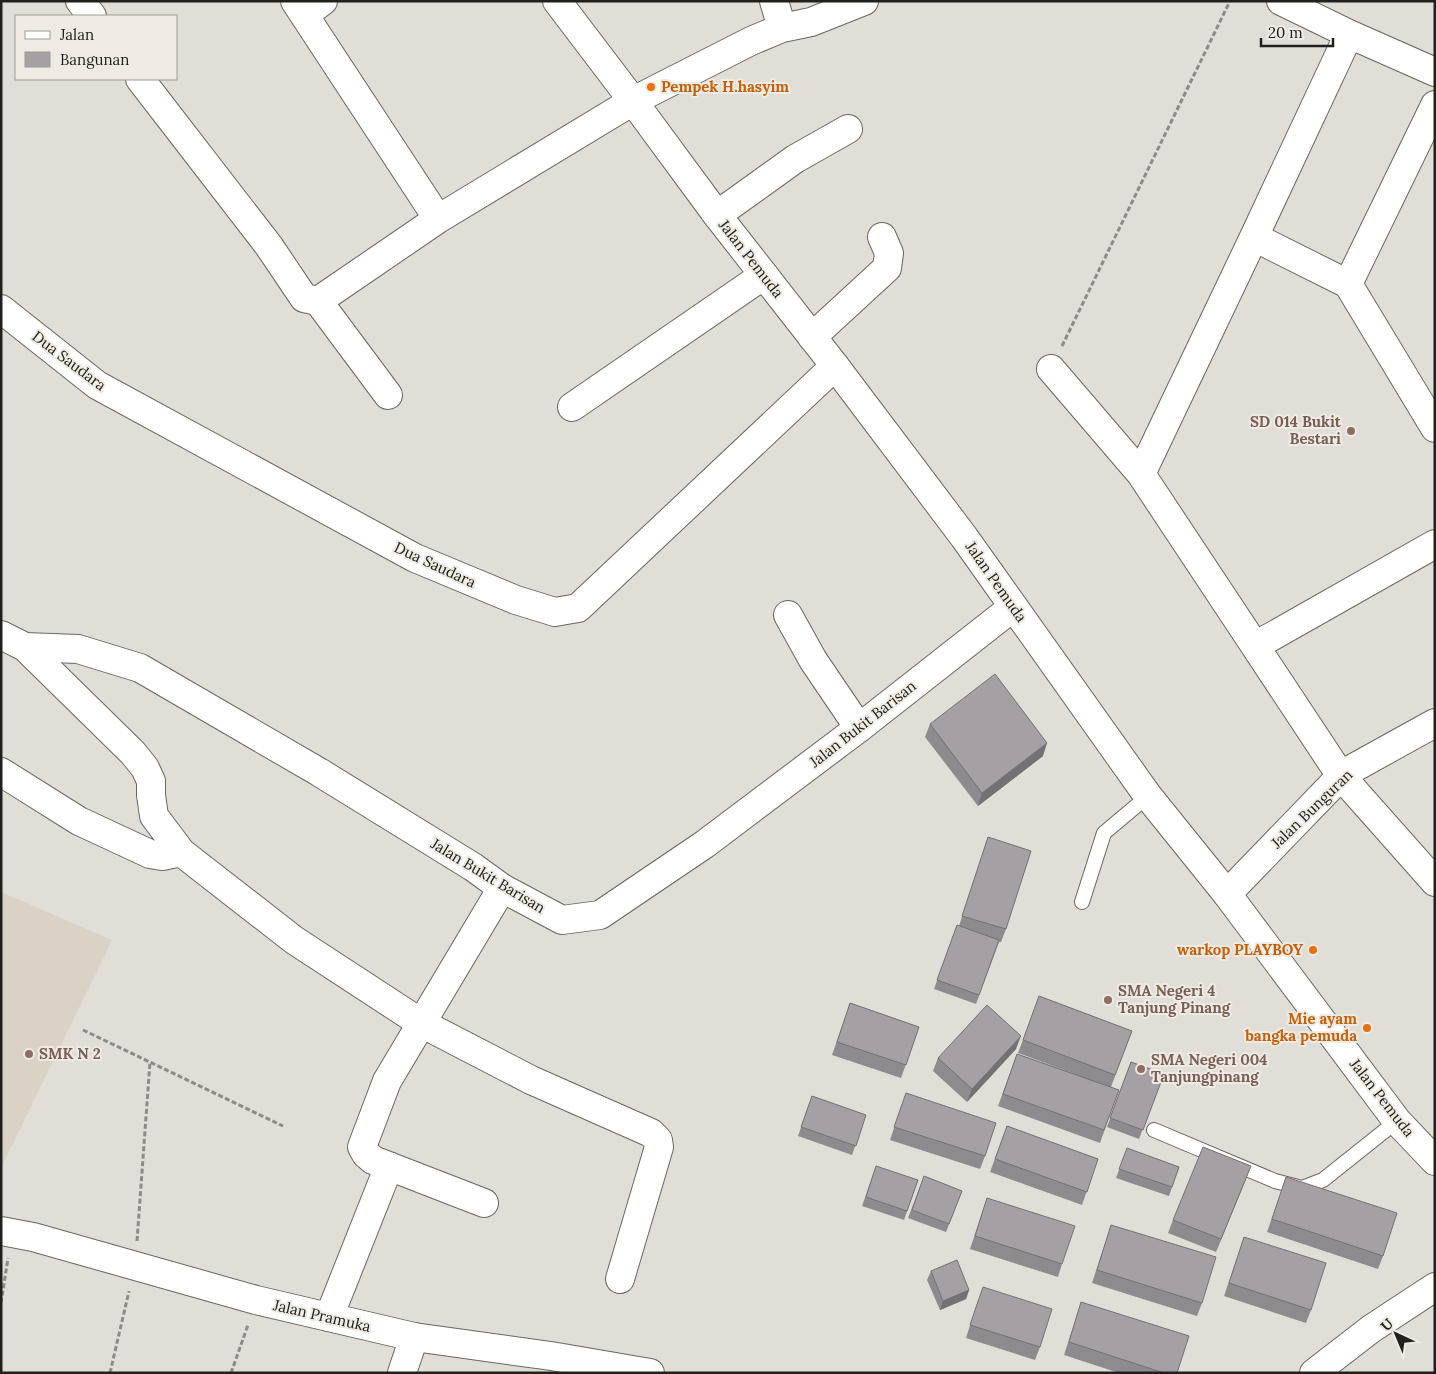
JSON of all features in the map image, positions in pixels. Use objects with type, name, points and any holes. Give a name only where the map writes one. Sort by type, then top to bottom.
[{"type":"street","points":[[80,1],[91,15]]},
{"type":"street","name":"Jalan Pemuda","points":[[556,1],[717,215],[964,536],[1148,796],[1227,894],[1397,1121],[1435,1161]]},
{"type":"street","points":[[774,1],[782,28]]},
{"type":"street","points":[[318,301],[438,220],[633,101],[751,40],[782,28],[811,22],[864,1]]},
{"type":"street","points":[[1281,1],[1435,72]]},
{"type":"street","points":[[308,6],[438,220]]},
{"type":"street","points":[[1141,474],[1349,34]]},
{"type":"street","points":[[141,80],[269,246],[304,298],[318,301],[388,395]]},
{"type":"street","points":[[1348,284],[1435,105]]},
{"type":"street","points":[[717,215],[795,158],[848,129]]},
{"type":"street","points":[[812,337],[887,268],[889,253],[882,237]]},
{"type":"street","points":[[1254,237],[1348,284],[1435,428]]},
{"type":"street","points":[[572,407],[764,275]]},
{"type":"street","name":"Dua Saudara","points":[[1,310],[96,385],[415,558],[516,600],[554,612],[578,608],[835,366]]},
{"type":"street","points":[[1051,369],[1141,474],[1341,776],[1435,882]]},
{"type":"street","points":[[1255,646],[1435,544]]},
{"type":"street","name":"Jalan Bukit Barisan","points":[[1,635],[25,647],[78,649],[140,668],[319,772],[473,867],[502,888],[562,920],[600,916],[705,844],[859,728],[1013,607]]},
{"type":"street","points":[[788,615],[813,660],[859,728]]},
{"type":"street","points":[[25,647],[133,753],[145,768],[151,781],[150,795],[154,816],[181,852],[294,940],[421,1023],[531,1080],[650,1133],[658,1140],[659,1147],[620,1279]]},
{"type":"street","name":"Jalan Bunguran","points":[[1227,894],[1341,776],[1435,723]]},
{"type":"street","points":[[1,772],[79,821],[150,854],[162,856],[181,852]]},
{"type":"street","points":[[484,1203],[373,1160],[362,1147],[387,1081],[502,888]]},
{"type":"street","points":[[329,1317],[389,1166]]},
{"type":"street","name":"Jalan Pramuka","points":[[7,1232],[33,1237],[294,1310],[414,1337],[551,1356],[650,1373]]},
{"type":"street","points":[[1314,1373],[1371,1329],[1435,1287]]},
{"type":"street","points":[[402,1373],[414,1337]]},
{"type":"lane","points":[[1082,902],[1104,833],[1148,796]]},
{"type":"lane","points":[[1154,1130],[1274,1181],[1302,1188],[1323,1180],[1397,1121]]},
{"type":"path","points":[[1051,369],[1230,1]]},
{"type":"path","points":[[83,1030],[283,1126]]},
{"type":"path","points":[[110,1373],[135,1266],[150,1062]]},
{"type":"path","points":[[1,1303],[7,1232]]},
{"type":"path","points":[[231,1373],[256,1300]]},
{"type":"shaded area","name":"SMK N 2","points":[[1,892],[112,940],[1,1168]]},
{"type":"building","points":[[995,674],[1047,743],[982,793],[930,724]]},
{"type":"building","points":[[988,837],[1031,851],[1006,929],[962,916]]},
{"type":"building","points":[[957,925],[999,940],[979,995],[937,980]]},
{"type":"building","points":[[1039,996],[1132,1031],[1115,1075],[1023,1040]]},
{"type":"building","points":[[850,1003],[919,1027],[906,1065],[837,1042]]},
{"type":"building","points":[[987,1005],[1021,1036],[972,1089],[938,1058]]},
{"type":"building","points":[[1017,1054],[1119,1090],[1104,1130],[1003,1094]]},
{"type":"building","points":[[1131,1062],[1164,1074],[1143,1130],[1110,1118]]},
{"type":"building","points":[[906,1093],[996,1123],[985,1156],[894,1127]]},
{"type":"building","points":[[812,1096],[866,1115],[856,1146],[801,1127]]},
{"type":"building","points":[[1007,1126],[1098,1159],[1087,1192],[995,1159]]},
{"type":"building","points":[[1203,1147],[1251,1166],[1221,1239],[1173,1220]]},
{"type":"building","points":[[1127,1148],[1179,1167],[1172,1187],[1119,1169]]},
{"type":"building","points":[[876,1166],[918,1180],[907,1211],[866,1197]]},
{"type":"building","points":[[924,1176],[962,1191],[949,1224],[912,1210]]},
{"type":"building","points":[[1286,1177],[1397,1213],[1383,1256],[1272,1219]]},
{"type":"building","points":[[987,1198],[1075,1226],[1062,1264],[975,1236]]},
{"type":"building","points":[[1111,1225],[1216,1257],[1202,1303],[1097,1270]]},
{"type":"building","points":[[1244,1237],[1326,1263],[1311,1310],[1229,1283]]},
{"type":"building","points":[[957,1260],[969,1290],[943,1301],[931,1271]]},
{"type":"building","points":[[983,1287],[1052,1309],[1040,1347],[970,1325]]},
{"type":"building","points":[[1081,1302],[1189,1336],[1177,1373],[1164,1373],[1069,1342]]},
{"type":"place","name":"Pempek H.hasyim","points":[[651,87]]},
{"type":"place","name":"SD 014 Bukit Bestari","points":[[1351,431]]},
{"type":"place","name":"warkop PLAYBOY","points":[[1313,950]]},
{"type":"place","name":"SMA Negeri 4 Tanjung Pinang","points":[[1108,1000]]},
{"type":"place","name":"Mie ayam bangka pemuda","points":[[1367,1028]]},
{"type":"place","name":"SMK N 2","points":[[29,1054]]},
{"type":"place","name":"SMA Negeri 004 Tanjungpinang","points":[[1141,1069]]}]
